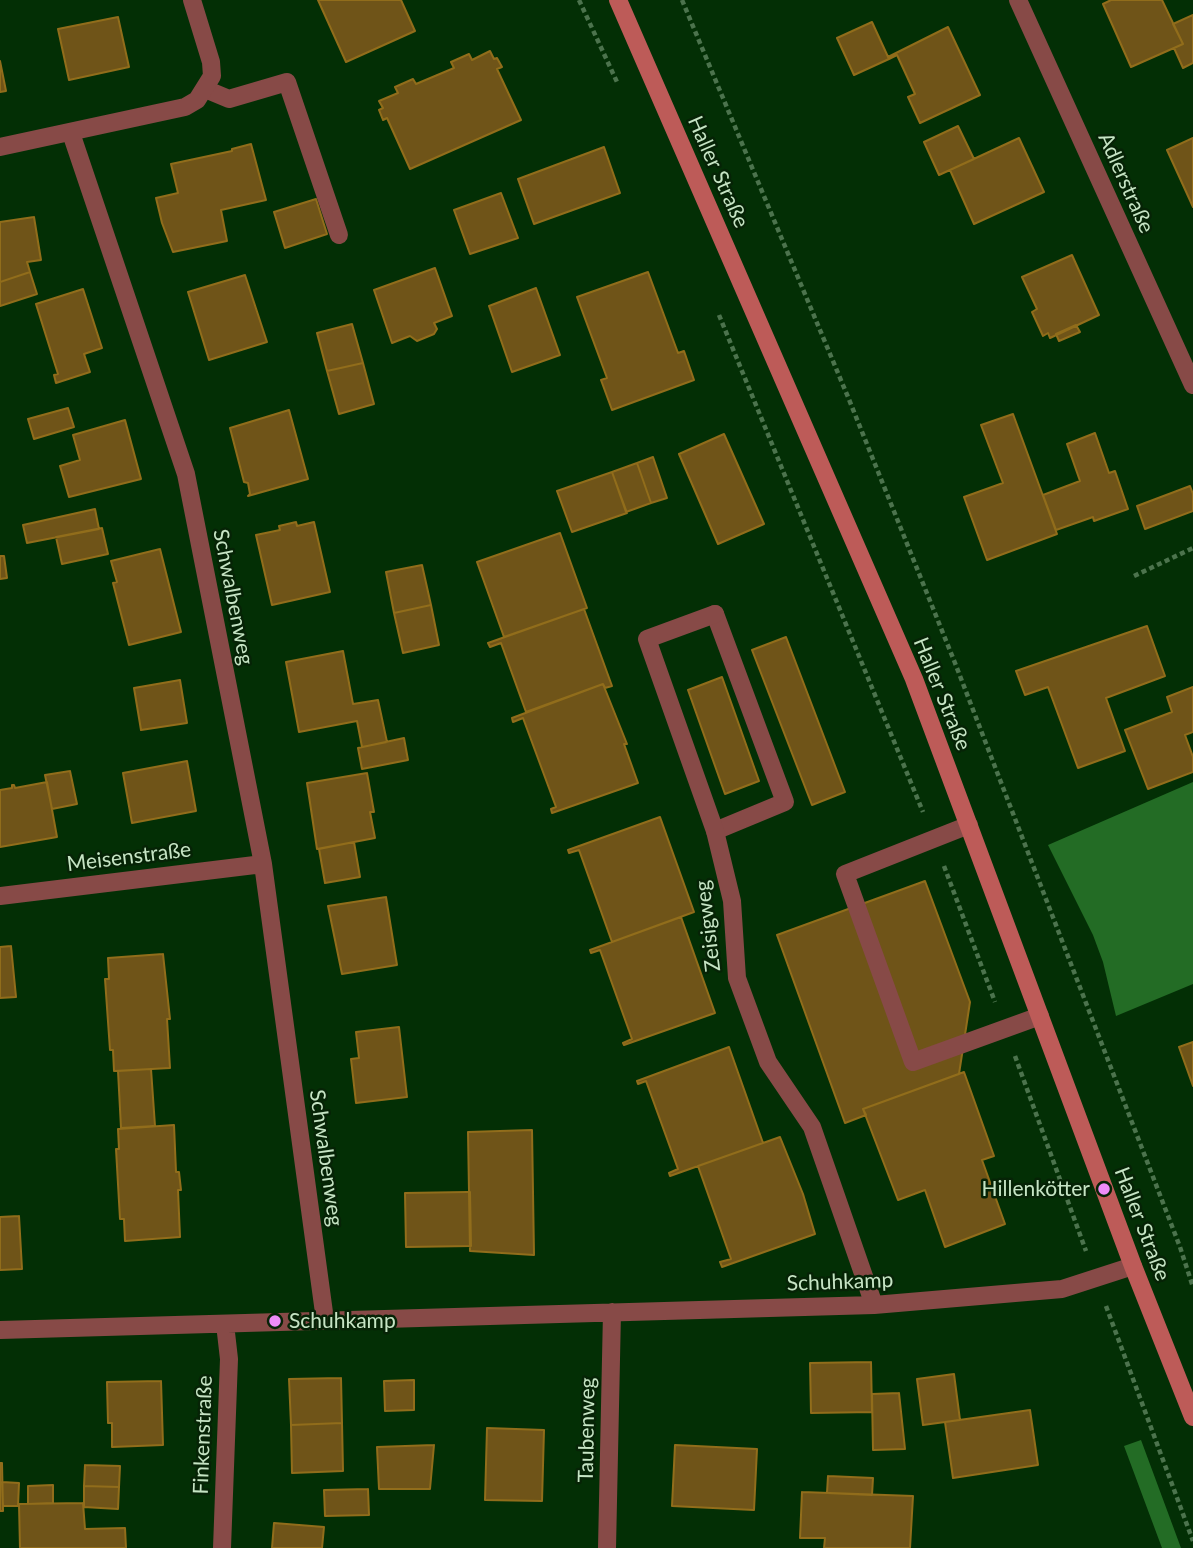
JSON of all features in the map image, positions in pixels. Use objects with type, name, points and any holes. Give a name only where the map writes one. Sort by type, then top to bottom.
[{"type":"main road","name":"Haller Straße","points":[[618,0],[914,679],[1133,1266],[1193,1417]]},
{"type":"street","points":[[0,147],[185,107],[197,100],[212,76],[211,62],[192,0]]},
{"type":"street","name":"Adlerstraße","points":[[1018,0],[1193,385]]},
{"type":"street","points":[[205,89],[229,99],[287,82],[340,235]]},
{"type":"street","name":"Schwalbenweg","points":[[71,133],[186,474],[263,864],[325,1320]]},
{"type":"street","name":"Zeisigweg","points":[[715,831],[785,802],[715,614],[647,639],[715,831],[732,901],[737,978],[768,1062],[812,1127],[874,1305]]},
{"type":"street","points":[[969,825],[845,874],[909,1050],[914,1062],[1040,1016]]},
{"type":"street","name":"Meisenstraße","points":[[0,896],[263,864]]},
{"type":"street","name":"Schuhkamp","points":[[0,1330],[874,1305],[1062,1289],[1133,1266]]},
{"type":"street","name":"Taubenweg","points":[[607,1548],[612,1312]]},
{"type":"street","name":"Finkenstraße","points":[[222,1548],[229,1359],[225,1324]]},
{"type":"path","points":[[579,0],[618,85]]},
{"type":"path","points":[[682,0],[955,663],[1193,1287]]},
{"type":"path","points":[[716,309],[934,839],[1193,1541]]},
{"type":"path","points":[[1134,576],[1193,548]]},
{"type":"green space","points":[[1193,782],[1193,984],[1116,1016],[1103,962],[1093,935],[1048,845]]},
{"type":"green space","points":[[1141,1440],[1181,1548],[1162,1548],[1124,1446]]},
{"type":"building","points":[[318,0],[401,0],[415,31],[346,62]]},
{"type":"building","points":[[1111,0],[1162,0],[1183,44],[1131,67],[1103,4]]},
{"type":"building","points":[[1193,15],[1193,63],[1183,68],[1174,48],[1183,44],[1173,24]]},
{"type":"building","points":[[118,17],[129,67],[69,80],[58,29]]},
{"type":"building","points":[[872,22],[889,59],[854,75],[837,38]]},
{"type":"building","points":[[948,27],[980,95],[920,123],[908,97],[915,94],[897,55],[889,59],[888,57]]},
{"type":"building","points":[[490,51],[502,67],[497,69],[521,120],[410,169],[387,118],[383,120],[379,110],[383,108],[379,101],[398,93],[395,87],[413,79],[416,84],[454,68],[451,62],[469,54],[472,60]]},
{"type":"building","points":[[0,61],[6,91],[0,92]]},
{"type":"building","points":[[958,126],[974,159],[939,175],[924,142]]},
{"type":"building","points":[[1019,138],[1044,192],[974,224],[950,170]]},
{"type":"building","points":[[1193,138],[1193,207],[1167,150]]},
{"type":"building","points":[[251,144],[266,200],[221,210],[227,241],[173,252],[156,198],[178,193],[171,164],[232,151]]},
{"type":"building","points":[[604,147],[620,193],[534,224],[518,179]]},
{"type":"building","points":[[501,193],[518,238],[470,254],[454,210]]},
{"type":"building","points":[[316,199],[327,234],[285,248],[274,212]]},
{"type":"building","points":[[34,217],[41,260],[27,262],[30,272],[0,282],[0,222]]},
{"type":"building","points":[[1072,255],[1099,315],[1050,338],[1048,333],[1043,336],[1032,312],[1037,309],[1022,277]]},
{"type":"building","points":[[435,268],[452,316],[434,323],[437,329],[434,334],[417,341],[410,336],[392,343],[374,290]]},
{"type":"building","points":[[30,272],[37,294],[0,306],[0,282]]},
{"type":"building","points":[[648,272],[678,353],[684,351],[694,380],[612,410],[601,380],[607,378],[577,297]]},
{"type":"building","points":[[245,275],[267,342],[209,360],[188,292]]},
{"type":"building","points":[[536,288],[560,355],[512,372],[489,306]]},
{"type":"building","points":[[83,289],[102,348],[84,354],[90,372],[56,383],[54,375],[58,374],[36,304]]},
{"type":"building","points":[[352,324],[363,363],[327,371],[317,333]]},
{"type":"building","points":[[1076,325],[1080,332],[1059,341],[1056,334]]},
{"type":"building","points":[[363,363],[374,404],[339,414],[327,371]]},
{"type":"building","points":[[68,408],[74,427],[34,439],[28,419]]},
{"type":"building","points":[[289,410],[308,479],[248,496],[248,483],[244,482],[230,428]]},
{"type":"building","points":[[1013,414],[1057,534],[987,560],[964,497],[1003,483],[981,425]]},
{"type":"building","points":[[125,420],[141,479],[69,497],[60,466],[80,460],[73,435]]},
{"type":"building","points":[[1095,433],[1109,473],[1115,471],[1128,509],[1094,521],[1093,517],[1056,530],[1043,495],[1080,481],[1067,444]]},
{"type":"building","points":[[724,434],[764,524],[718,544],[679,454]]},
{"type":"building","points":[[653,457],[667,498],[651,503],[637,463]]},
{"type":"building","points":[[637,463],[651,503],[626,512],[612,472]]},
{"type":"building","points":[[612,472],[627,513],[572,532],[557,491]]},
{"type":"building","points":[[1190,486],[1193,511],[1145,529],[1137,506]]},
{"type":"building","points":[[95,509],[99,529],[27,543],[23,525]]},
{"type":"building","points":[[296,522],[297,526],[314,522],[330,592],[272,605],[256,535],[280,530],[279,526]]},
{"type":"building","points":[[102,528],[108,554],[62,564],[56,537]]},
{"type":"building","points":[[560,533],[587,608],[504,637],[477,562]]},
{"type":"building","points":[[160,549],[181,632],[129,645],[113,583],[117,582],[111,561]]},
{"type":"building","points":[[0,556],[4,556],[7,578],[0,579]]},
{"type":"building","points":[[422,565],[431,605],[394,613],[386,572]]},
{"type":"building","points":[[431,605],[439,645],[403,653],[394,613]]},
{"type":"building","points":[[584,609],[612,686],[605,688],[603,684],[526,712],[501,643],[490,647],[488,643]]},
{"type":"building","points":[[1147,626],[1165,676],[1106,698],[1125,751],[1078,768],[1048,687],[1025,695],[1016,671]]},
{"type":"building","points":[[786,637],[845,792],[812,805],[752,650]]},
{"type":"building","points":[[343,651],[353,704],[378,700],[387,742],[362,747],[357,721],[299,732],[286,662]]},
{"type":"building","points":[[722,677],[759,781],[725,794],[688,690]]},
{"type":"building","points":[[180,680],[187,723],[141,730],[134,688]]},
{"type":"building","points":[[603,684],[627,744],[624,744],[638,783],[552,813],[551,809],[556,807],[523,718],[513,722],[512,718]]},
{"type":"building","points":[[1193,687],[1193,732],[1185,735],[1193,757],[1193,772],[1148,789],[1125,730],[1172,712],[1167,697]]},
{"type":"building","points":[[404,738],[408,760],[362,769],[358,748]]},
{"type":"building","points":[[187,761],[196,811],[132,823],[123,773]]},
{"type":"building","points":[[70,771],[77,804],[52,809],[45,775]]},
{"type":"building","points":[[367,773],[374,812],[370,812],[375,838],[317,849],[307,783]]},
{"type":"building","points":[[47,782],[57,837],[0,847],[0,790],[12,788],[12,785],[15,788]]},
{"type":"building","points":[[660,817],[694,912],[612,942],[579,850],[569,853],[568,850]]},
{"type":"building","points":[[354,842],[360,877],[325,883],[319,849]]},
{"type":"building","points":[[925,881],[970,1002],[959,1074],[863,1109],[866,1115],[845,1123],[777,935]]},
{"type":"building","points":[[386,897],[397,965],[342,974],[328,906]]},
{"type":"building","points":[[681,917],[715,1013],[624,1045],[623,1043],[632,1039],[600,950],[591,953],[590,950]]},
{"type":"building","points":[[11,946],[16,997],[0,998],[0,947]]},
{"type":"building","points":[[163,954],[170,1019],[167,1019],[170,1068],[114,1071],[105,979],[109,979],[108,958]]},
{"type":"building","points":[[399,1027],[407,1097],[356,1103],[351,1059],[359,1058],[356,1032]]},
{"type":"building","points":[[1193,1042],[1193,1086],[1179,1047]]},
{"type":"building","points":[[729,1047],[763,1143],[670,1176],[669,1173],[678,1169],[646,1081],[638,1084],[637,1081]]},
{"type":"building","points":[[151,1069],[155,1126],[121,1128],[118,1071]]},
{"type":"building","points":[[964,1072],[994,1156],[982,1160],[1005,1224],[945,1247],[925,1190],[898,1200],[863,1109]]},
{"type":"building","points":[[174,1125],[176,1172],[179,1172],[181,1190],[178,1190],[180,1237],[125,1241],[124,1219],[120,1219],[116,1149],[119,1149],[118,1129]]},
{"type":"building","points":[[532,1130],[534,1255],[470,1251],[468,1132]]},
{"type":"building","points":[[780,1137],[803,1194],[815,1234],[722,1267],[720,1262],[731,1259],[698,1166]]},
{"type":"building","points":[[470,1192],[471,1246],[406,1247],[405,1193]]},
{"type":"building","points":[[19,1216],[22,1269],[0,1270],[0,1217]]},
{"type":"building","points":[[871,1362],[872,1412],[811,1413],[810,1363]]},
{"type":"building","points":[[954,1374],[960,1420],[923,1425],[917,1379]]},
{"type":"building","points":[[341,1378],[342,1423],[291,1425],[289,1379]]},
{"type":"building","points":[[414,1380],[414,1410],[385,1411],[384,1381]]},
{"type":"building","points":[[161,1381],[163,1445],[112,1447],[112,1423],[108,1423],[107,1382]]},
{"type":"building","points":[[899,1393],[905,1449],[873,1450],[872,1394]]},
{"type":"building","points":[[1030,1410],[1038,1465],[953,1478],[945,1422]]},
{"type":"building","points":[[342,1423],[343,1471],[292,1473],[291,1425]]},
{"type":"building","points":[[487,1428],[544,1430],[542,1501],[485,1500]]},
{"type":"building","points":[[434,1445],[430,1489],[379,1489],[377,1447]]},
{"type":"building","points":[[675,1445],[757,1449],[754,1510],[672,1506]]},
{"type":"building","points":[[2,1463],[3,1511],[0,1511]]},
{"type":"building","points":[[85,1465],[120,1466],[119,1487],[84,1486]]},
{"type":"building","points":[[828,1476],[873,1478],[872,1495],[827,1493]]},
{"type":"building","points":[[2,1482],[19,1483],[18,1506],[3,1506]]},
{"type":"building","points":[[53,1485],[53,1503],[28,1504],[28,1486]]},
{"type":"building","points":[[84,1486],[119,1487],[118,1509],[84,1507]]},
{"type":"building","points":[[368,1489],[369,1515],[325,1516],[324,1490]]},
{"type":"building","points":[[802,1492],[913,1496],[910,1548],[824,1548],[825,1538],[800,1538]]},
{"type":"building","points":[[83,1503],[85,1529],[125,1528],[126,1548],[20,1548],[19,1504]]},
{"type":"building","points":[[274,1523],[324,1527],[322,1548],[272,1548]]},
{"type":"place","name":"Hillenkötter","points":[[1104,1189]]},
{"type":"place","name":"Schuhkamp","points":[[275,1321]]}]
